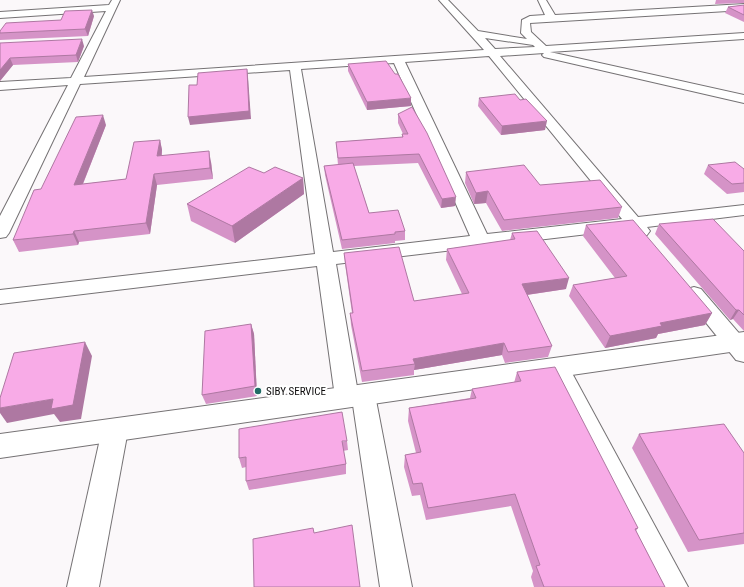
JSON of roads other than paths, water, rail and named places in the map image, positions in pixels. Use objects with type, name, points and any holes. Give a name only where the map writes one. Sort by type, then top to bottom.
[{"type":"street","points":[[444,0],[475,33],[649,240]]},
{"type":"street","points":[[542,0],[551,18]]},
{"type":"street","points":[[0,15],[114,4]]},
{"type":"street","points":[[0,233],[114,4]]},
{"type":"street","points":[[540,47],[526,33],[525,22],[530,19],[744,7]]},
{"type":"street","points":[[475,33],[540,47]]},
{"type":"street","points":[[0,86],[492,53],[526,50],[540,47],[744,36]]},
{"type":"street","points":[[81,41],[96,40]]},
{"type":"street","points":[[526,50],[744,99]]},
{"type":"street","points":[[398,59],[481,240]]},
{"type":"street","points":[[295,66],[326,258],[396,587]]},
{"type":"street","points":[[0,297],[744,210]]},
{"type":"street","points":[[684,282],[741,346]]},
{"type":"street","points":[[0,446],[558,368],[741,346]]},
{"type":"street","points":[[558,368],[672,587]]},
{"type":"street","points":[[83,587],[115,430]]},
{"type":"place","name":"SIBY SERVICE","points":[[258,391]]}]
